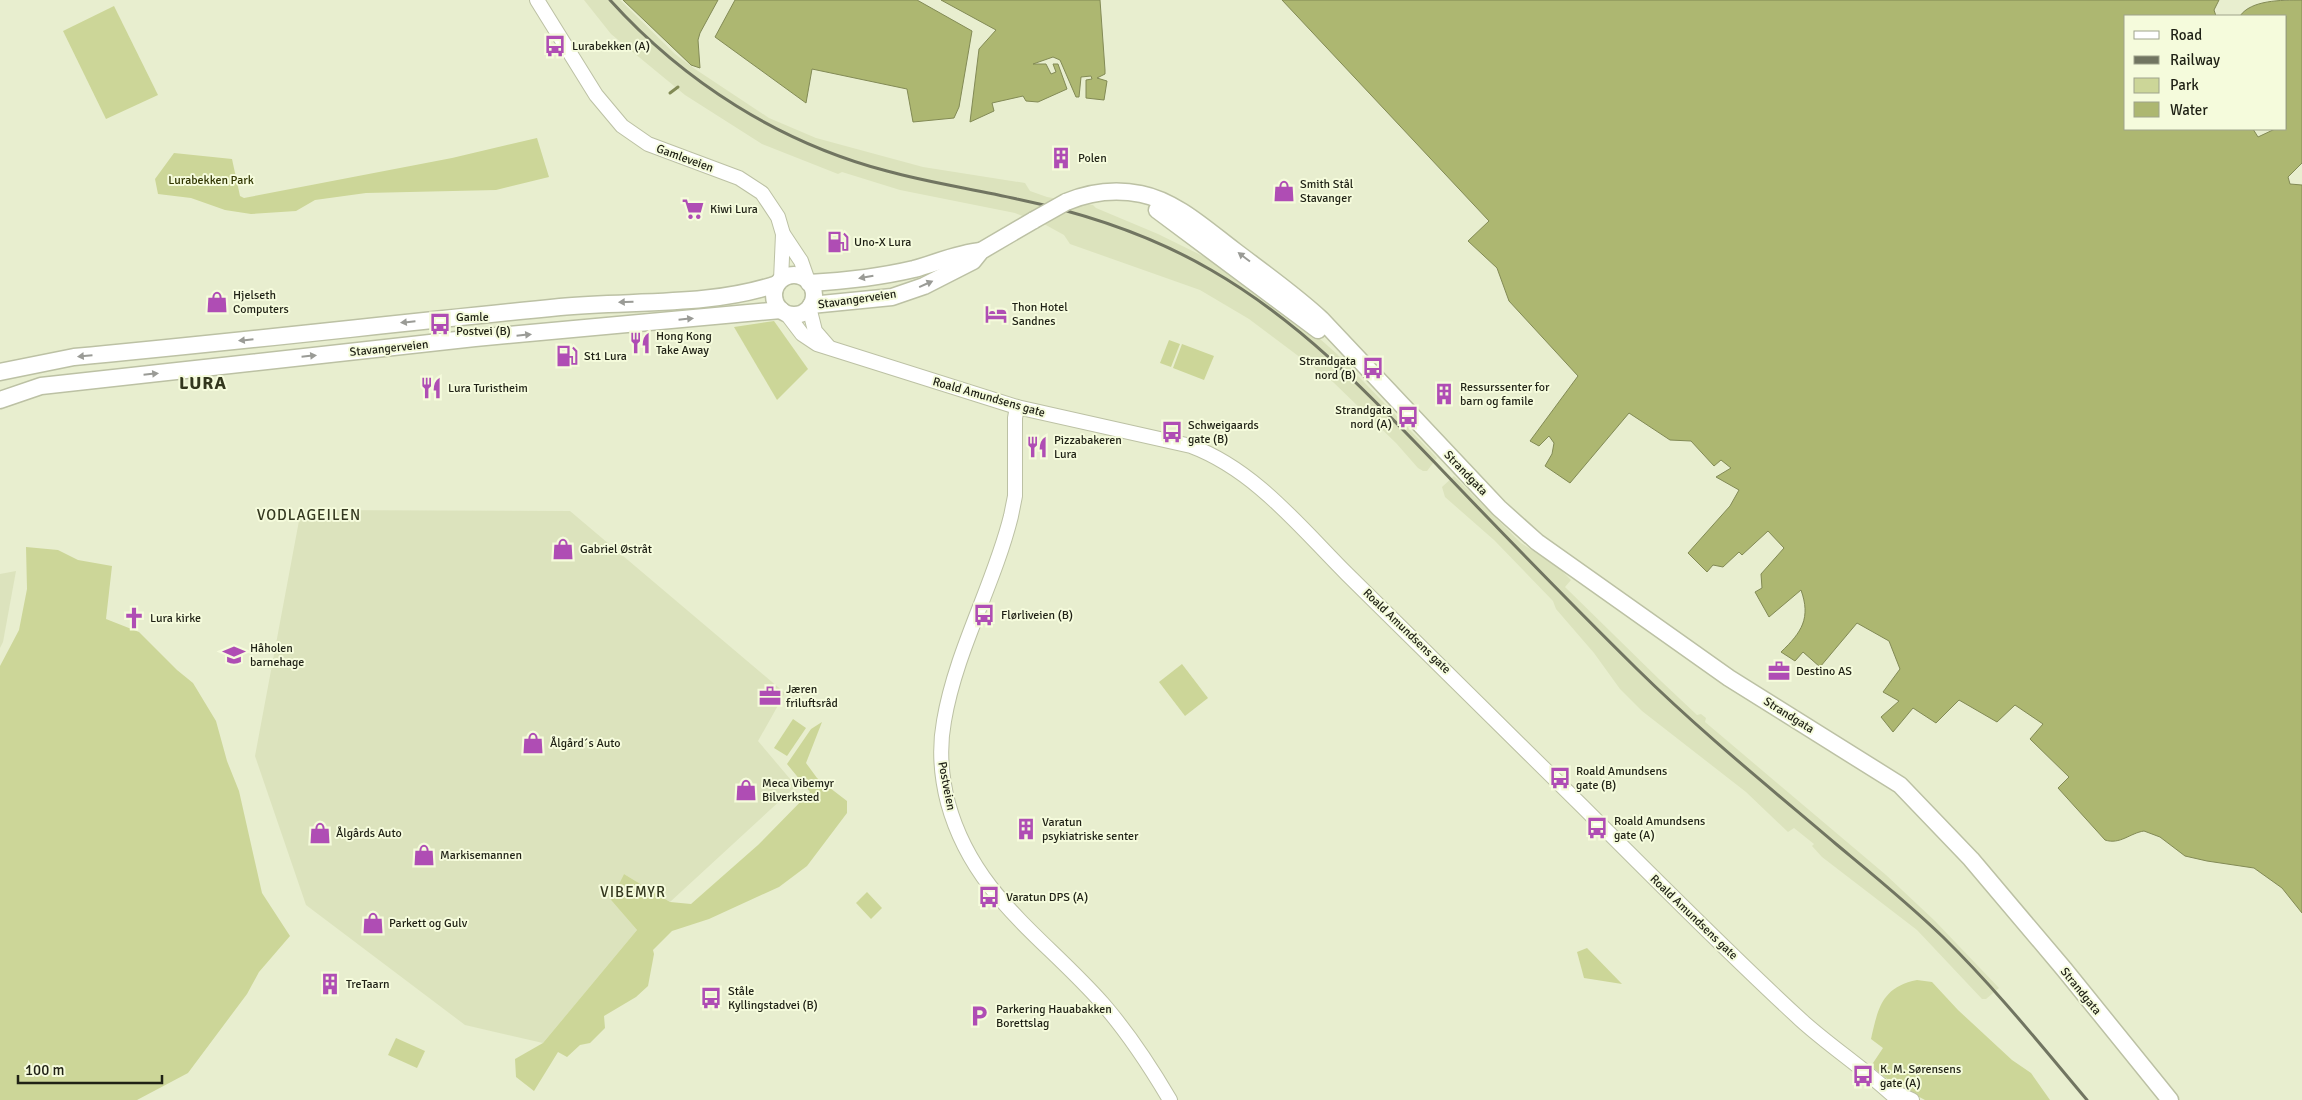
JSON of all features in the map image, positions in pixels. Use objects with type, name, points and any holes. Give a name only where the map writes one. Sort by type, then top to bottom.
[{"type":"main road","name":"Strandgata","points":[[1066,202],[1098,192],[1127,193],[1149,197],[1192,219],[1304,304],[1346,344],[1369,371],[1499,508],[1537,542],[1730,678],[1900,785],[1971,859],[2064,969],[2170,1100]]},
{"type":"main road","name":"Stavangerveien","points":[[0,400],[41,386],[475,338],[784,312],[799,314],[810,306],[892,297],[924,286],[973,261],[981,251],[1066,202]]},
{"type":"main road","name":"Stavangerveien","points":[[0,372],[74,357],[596,303],[708,299],[753,292],[779,282],[786,277],[797,276],[808,282],[850,280],[912,269],[968,252],[981,251]]},
{"type":"main road","points":[[779,282],[775,289],[775,300],[784,312]]},
{"type":"main road","name":"Stavangerveien","points":[[808,282],[813,294],[810,306]]},
{"type":"street","name":"Gamleveien","points":[[537,0],[596,95],[622,126],[658,149],[749,183],[762,193],[778,217],[783,234],[801,261],[808,282]]},
{"type":"street","name":"Gamleveien","points":[[779,282],[783,234]]},
{"type":"street","points":[[810,306],[815,331],[828,347]]},
{"type":"street","name":"Roald Amundsens gate","points":[[784,312],[802,334],[817,344],[1017,407],[1191,446],[1221,459],[1248,478],[1458,681],[1580,805],[1802,1021],[1886,1088],[1898,1100]]},
{"type":"street","name":"Postveien","points":[[1017,407],[1015,418],[1015,496],[1010,521],[946,707],[941,758],[946,792],[960,837],[975,867],[984,880],[1007,907],[1121,1025],[1144,1057],[1170,1100]]},
{"type":"street","name":"Roald Amundsens gate","points":[[1886,1088],[1912,1100]]},
{"type":"shaded area","points":[[584,0],[620,0],[675,54],[695,69],[769,118],[816,138],[923,167],[1025,183],[1030,191],[1047,197],[1093,205],[1223,266],[1311,331],[1337,354],[1437,458],[1427,471],[1418,468],[1396,443],[1333,382],[1249,319],[1200,290],[1070,244],[1064,235],[1044,224],[1015,213],[900,190],[842,172],[838,174],[762,144],[685,95],[611,34]]},
{"type":"shaded area","points":[[1454,476],[1521,543],[1558,567],[1571,580],[1565,587],[1697,715],[1701,714],[1706,718],[1705,722],[1886,875],[1935,921],[1999,988],[1986,999],[1982,999],[1917,930],[1822,857],[1812,846],[1814,844],[1794,828],[1788,832],[1746,792],[1642,711],[1620,689],[1594,653],[1556,609],[1553,601],[1494,540],[1445,497],[1442,487]]},
{"type":"shaded area","points":[[301,510],[570,511],[785,693],[758,741],[796,786],[670,902],[624,874],[611,900],[637,930],[543,1043],[465,1025],[306,905],[255,756]]},
{"type":"shaded area","points":[[16,571],[3,642],[0,648],[0,574]]},
{"type":"green space","points":[[114,6],[158,95],[106,119],[63,31]]},
{"type":"green space","name":"Lurabekken Park","points":[[537,138],[549,177],[496,190],[366,193],[315,200],[296,211],[251,214],[225,210],[191,198],[158,194],[155,179],[174,153],[232,159],[240,196],[244,198],[452,158]]},
{"type":"green space","points":[[774,321],[808,369],[777,400],[734,327]]},
{"type":"green space","points":[[1169,340],[1180,344],[1171,367],[1160,363]]},
{"type":"green space","points":[[1182,344],[1214,356],[1204,380],[1173,368]]},
{"type":"green space","points":[[26,547],[58,550],[78,560],[112,566],[106,619],[139,632],[177,670],[193,683],[216,721],[227,761],[239,791],[262,893],[290,936],[259,972],[247,994],[188,1073],[137,1100],[0,1100],[0,666],[19,630],[27,589]]},
{"type":"green space","points":[[1182,664],[1208,698],[1185,716],[1159,682]]},
{"type":"green space","points":[[793,719],[806,728],[787,756],[774,748]]},
{"type":"green space","points":[[822,722],[806,763],[817,778],[847,801],[847,813],[807,866],[779,887],[709,919],[672,931],[653,950],[654,954],[648,986],[636,997],[604,1016],[605,1028],[590,1043],[580,1045],[567,1057],[558,1052],[534,1091],[516,1077],[515,1059],[543,1043],[637,930],[611,900],[624,874],[670,902],[691,904],[758,845],[810,792],[787,764],[811,729]]},
{"type":"green space","points":[[867,892],[882,908],[871,919],[856,903]]},
{"type":"green space","points":[[1587,948],[1622,984],[1584,978],[1577,952]]},
{"type":"green space","points":[[1917,980],[1932,982],[1958,1010],[2012,1060],[2031,1073],[2050,1100],[1925,1100],[1891,1082],[1871,1066],[1883,1048],[1871,1039],[1879,1009],[1884,1000],[1896,988]]},
{"type":"green space","points":[[396,1038],[425,1051],[417,1068],[388,1055]]},
{"type":"water","points":[[623,0],[718,0],[698,40],[700,68],[691,65]]},
{"type":"water","points":[[735,0],[917,0],[972,31],[959,107],[954,118],[913,122],[907,89],[812,69],[806,103],[715,37]]},
{"type":"water","points":[[941,0],[1100,0],[1105,74],[1097,78],[1107,81],[1104,100],[1086,98],[1086,80],[1092,79],[1091,76],[1081,77],[1079,97],[1076,97],[1060,60],[1053,57],[1033,64],[1046,64],[1051,74],[1056,72],[1053,64],[1058,64],[1067,89],[1038,102],[1026,101],[1023,96],[992,103],[994,111],[970,122],[979,49],[996,30]]},
{"type":"water","points":[[1282,0],[2219,0],[2214,10],[2216,15],[2124,15],[2124,130],[2254,130],[2258,137],[2273,130],[2287,130],[2287,15],[2241,15],[2251,7],[2267,2],[2302,0],[2302,163],[2288,177],[2290,184],[2302,185],[2302,913],[2282,888],[2254,868],[2185,856],[2160,837],[2144,831],[2120,840],[2105,840],[2058,788],[2069,777],[2030,739],[2043,724],[2015,705],[1997,722],[1959,700],[1936,723],[1913,708],[1893,732],[1881,717],[1899,701],[1883,692],[1900,669],[1889,641],[1857,623],[1820,667],[1803,652],[1795,661],[1781,652],[1794,638],[1803,624],[1805,609],[1801,590],[1769,617],[1755,592],[1762,588],[1761,574],[1784,548],[1768,531],[1742,555],[1739,552],[1723,567],[1713,565],[1707,572],[1688,553],[1730,506],[1739,490],[1716,477],[1731,468],[1721,460],[1714,466],[1691,441],[1670,440],[1629,413],[1570,483],[1545,466],[1552,454],[1554,443],[1549,436],[1539,446],[1530,441],[1578,376],[1509,301],[1497,268],[1468,241],[1489,221]]},
{"type":"waterway","points":[[670,93],[678,87]]},
{"type":"railway","points":[[610,0],[639,30],[702,83],[736,106],[809,144],[847,159],[887,171],[1067,211],[1117,227],[1188,257],[1243,290],[1274,312],[1304,335],[1360,386],[1562,594],[1661,692],[1943,937],[1999,996],[2087,1100]]},
{"type":"place","name":"Lurabekken (A)","points":[[555,46]]},
{"type":"place","name":"Polen","points":[[1061,158]]},
{"type":"place","name":"Smith Stål Stavanger","points":[[1284,191]]},
{"type":"place","name":"Kiwi Lura","points":[[693,209]]},
{"type":"place","name":"Uno-X Lura","points":[[838,242]]},
{"type":"place","name":"Hjelseth Computers","points":[[217,302]]},
{"type":"place","name":"Thon Hotel Sandnes","points":[[996,314]]},
{"type":"place","name":"Gamle Postvei (B)","points":[[440,324]]},
{"type":"place","name":"Hong Kong Take Away","points":[[640,343]]},
{"type":"place","name":"St1 Lura","points":[[567,356]]},
{"type":"place","name":"Strandgata nord (B)","points":[[1373,368]]},
{"type":"place","name":"Lura Turistheim","points":[[431,388]]},
{"type":"place","name":"Ressurssenter for barn og famile","points":[[1444,394]]},
{"type":"place","name":"Strandgata nord (A)","points":[[1408,417]]},
{"type":"place","name":"Schweigaards gate (B)","points":[[1172,432]]},
{"type":"place","name":"Pizzabakeren Lura","points":[[1037,447]]},
{"type":"place","name":"Gabriel Østråt","points":[[563,549]]},
{"type":"place","name":"Flørliveien (B)","points":[[984,615]]},
{"type":"place","name":"Lura kirke","points":[[134,618]]},
{"type":"place","name":"Håholen barnehage","points":[[234,655]]},
{"type":"place","name":"Destino AS","points":[[1779,671]]},
{"type":"place","name":"Jæren friluftsråd","points":[[770,696]]},
{"type":"place","name":"Ålgård´s Auto","points":[[533,743]]},
{"type":"place","name":"Roald Amundsens gate (B)","points":[[1560,778]]},
{"type":"place","name":"Meca Vibemyr Bilverksted","points":[[746,790]]},
{"type":"place","name":"Roald Amundsens gate (A)","points":[[1597,828]]},
{"type":"place","name":"Varatun psykiatriske senter","points":[[1026,829]]},
{"type":"place","name":"Ålgårds Auto","points":[[320,833]]},
{"type":"place","name":"Markisemannen","points":[[424,855]]},
{"type":"place","name":"Varatun DPS (A)","points":[[989,897]]},
{"type":"place","name":"Parkett og Gulv","points":[[373,923]]},
{"type":"place","name":"TreTaarn","points":[[330,984]]},
{"type":"place","name":"Ståle Kyllingstadvei (B)","points":[[711,998]]},
{"type":"place","name":"Parkering Hauabakken Borettslag","points":[[979,1016]]},
{"type":"place","name":"K. M. Sørensens gate (A)","points":[[1863,1076]]},
{"type":"district","name":"LURA","points":[[203,383]]},
{"type":"district","name":"VODLAGEILEN","points":[[309,515]]},
{"type":"district","name":"VIBEMYR","points":[[633,892]]}]
